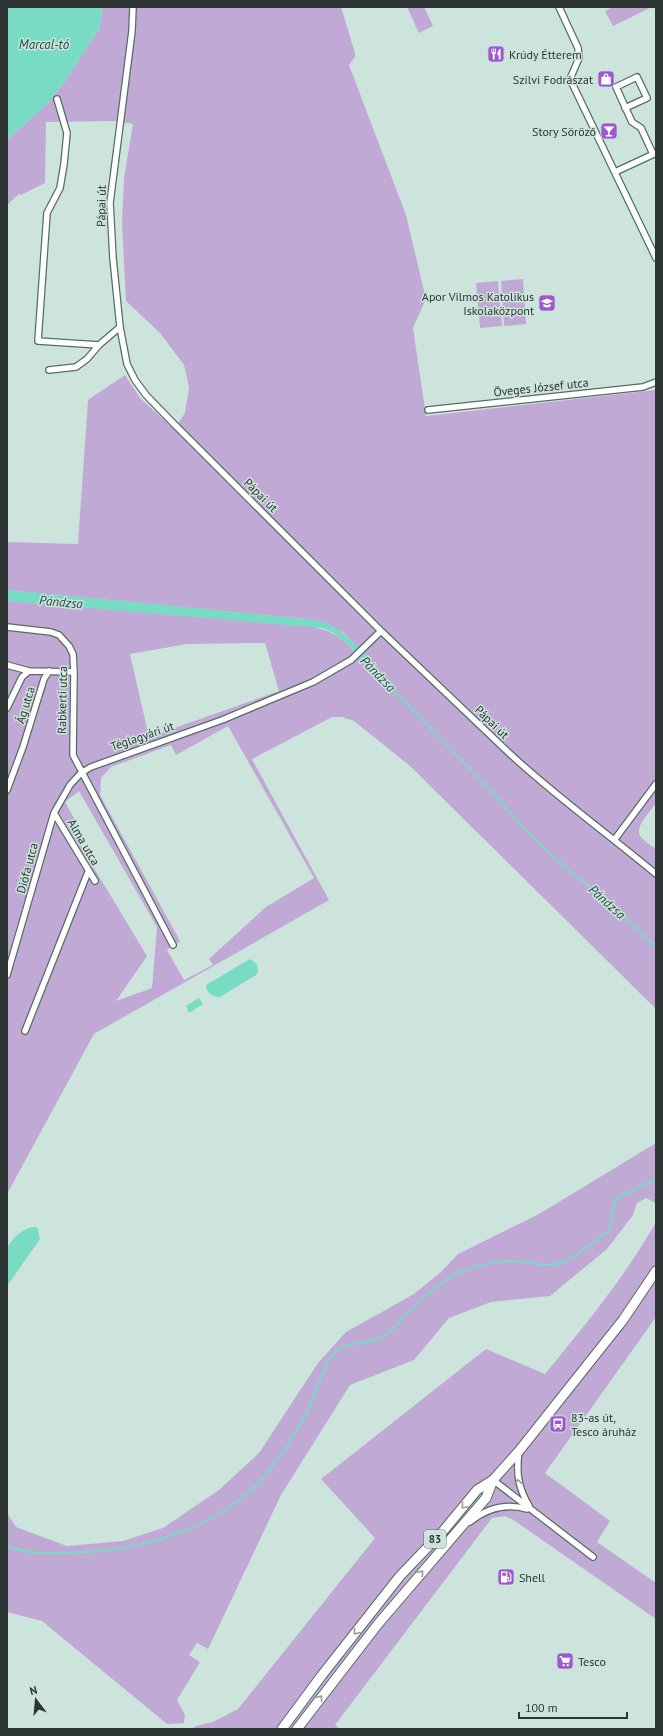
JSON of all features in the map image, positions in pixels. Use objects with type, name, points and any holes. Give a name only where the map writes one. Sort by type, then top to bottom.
[{"type":"main road","name":"83","points":[[282,1729],[322,1675],[400,1576],[444,1530],[477,1490],[493,1480],[519,1451],[622,1320],[656,1271]]},
{"type":"main road","name":"83","points":[[297,1729],[378,1624],[486,1498],[493,1480]]},
{"type":"street","name":"Pápai út","points":[[133,7],[132,31],[110,203],[112,258],[120,327],[128,364],[135,380],[146,395],[381,631],[529,772],[615,839],[656,874]]},
{"type":"street","points":[[559,7],[578,48],[579,58],[570,79],[656,258]]},
{"type":"street","points":[[615,172],[655,153],[642,129],[632,122],[625,108],[616,87],[638,77],[647,98],[625,108]]},
{"type":"street","points":[[57,99],[66,133],[64,164],[60,188],[47,213],[38,341],[99,344]]},
{"type":"street","points":[[49,370],[76,367],[87,359],[99,344],[120,327]]},
{"type":"street","name":"Öveges József utca","points":[[428,410],[643,387],[656,382]]},
{"type":"street","name":"Rabkerti utca","points":[[7,628],[59,635],[69,646],[72,654],[74,672],[75,710],[71,745],[73,755],[81,773]]},
{"type":"street","name":"Téglagyári út","points":[[81,773],[100,762],[216,722],[313,682],[351,660],[381,631]]},
{"type":"street","points":[[7,665],[29,671],[74,672]]},
{"type":"street","points":[[7,708],[8,702],[22,677],[29,671]]},
{"type":"street","name":"Ág utca","points":[[7,790],[23,747],[44,679],[49,672]]},
{"type":"street","points":[[54,813],[62,796],[81,773],[173,945]]},
{"type":"street","points":[[615,839],[656,784]]},
{"type":"street","name":"Alma utca","points":[[54,813],[88,872],[95,881]]},
{"type":"street","name":"Diófa utca","points":[[7,975],[54,813]]},
{"type":"street","points":[[25,1031],[88,872]]},
{"type":"street","points":[[519,1451],[517,1470],[519,1486],[531,1510]]},
{"type":"street","points":[[493,1480],[593,1557]]},
{"type":"street","points":[[455,1535],[476,1516],[493,1508],[514,1505],[531,1510]]},
{"type":"shaded area","points":[[103,7],[341,7],[355,53],[355,57],[349,65],[406,215],[426,299],[413,328],[426,416],[656,390],[656,803],[641,824],[639,833],[644,840],[656,849],[656,1009],[410,766],[354,721],[342,717],[332,717],[252,759],[329,900],[94,1034],[7,1194],[7,601],[309,626],[330,632],[337,636],[350,647],[371,670],[375,666],[343,632],[306,619],[7,590],[7,542],[78,544],[88,400],[125,375],[140,398],[174,429],[185,413],[189,387],[184,365],[160,333],[126,301],[122,223],[124,178],[133,124],[117,121],[46,122],[45,183],[21,195],[19,194],[7,205],[7,140],[48,103],[65,81],[99,29]],"holes":[[[265,643],[279,691],[149,737],[130,654],[187,644]],[[228,726],[314,878],[266,907],[209,959],[213,965],[184,980],[167,950],[180,941],[100,795],[101,778],[111,767],[171,745],[176,755]],[[79,791],[157,927],[152,988],[116,1001],[147,956],[68,825],[75,820],[65,802]]]},
{"type":"shaded area","points":[[407,7],[424,7],[433,26],[419,33]]},
{"type":"shaded area","points":[[613,7],[652,7],[613,26],[605,11]]},
{"type":"shaded area","points":[[523,279],[526,324],[504,326],[501,281]]},
{"type":"shaded area","points":[[498,281],[502,326],[480,328],[476,283]]},
{"type":"shaded area","points":[[656,1143],[656,1203],[646,1198],[637,1203],[633,1215],[607,1249],[550,1296],[491,1302],[449,1318],[414,1360],[350,1385],[281,1495],[208,1649],[197,1643],[189,1655],[200,1662],[177,1700],[185,1715],[184,1723],[167,1724],[42,1621],[7,1612],[7,1513],[16,1527],[67,1546],[123,1541],[163,1528],[219,1490],[259,1453],[318,1363],[346,1332],[414,1294],[441,1272],[458,1254],[539,1214]]},
{"type":"shaded area","points":[[656,1222],[656,1317],[545,1473],[610,1521],[597,1542],[656,1583],[656,1619],[512,1519],[505,1516],[492,1518],[335,1725],[340,1729],[192,1729],[196,1726],[213,1722],[238,1709],[375,1538],[321,1479],[486,1349],[545,1374],[590,1319],[618,1281]]},
{"type":"water","name":"Marcal-tó","points":[[7,7],[103,7],[99,29],[65,81],[48,103],[7,140]]},
{"type":"water","points":[[7,590],[317,620],[335,627],[342,632],[375,666],[371,670],[343,640],[330,631],[322,628],[7,601]]},
{"type":"water","points":[[250,959],[257,964],[258,972],[256,975],[220,997],[214,996],[208,992],[206,985]]},
{"type":"water","points":[[199,998],[203,1004],[189,1013],[186,1006]]},
{"type":"water","points":[[37,1227],[40,1239],[7,1286],[7,1247],[21,1232]]},
{"type":"waterway","name":"Pándzsa","points":[[372,668],[494,794],[530,835],[572,873],[613,906],[656,947]]},
{"type":"waterway","points":[[7,1545],[20,1550],[40,1553],[91,1552],[151,1542],[208,1520],[234,1504],[256,1485],[276,1462],[302,1422],[327,1363],[336,1351],[352,1344],[370,1342],[384,1336],[432,1290],[458,1273],[490,1263],[520,1261],[548,1265],[559,1263],[573,1257],[611,1228],[613,1207],[617,1198],[656,1179]]},
{"type":"place","name":"Krúdy Étterem","points":[[496,54]]},
{"type":"place","name":"Szilvi Fodrászat","points":[[606,79]]},
{"type":"place","name":"Story Söröző","points":[[609,131]]},
{"type":"place","name":"Apor Vilmos Katolikus Iskolaközpont","points":[[547,303]]},
{"type":"place","name":"83-as út, Tesco áruház","points":[[558,1424]]},
{"type":"place","name":"Shell","points":[[506,1577]]},
{"type":"place","name":"Tesco","points":[[565,1661]]}]
